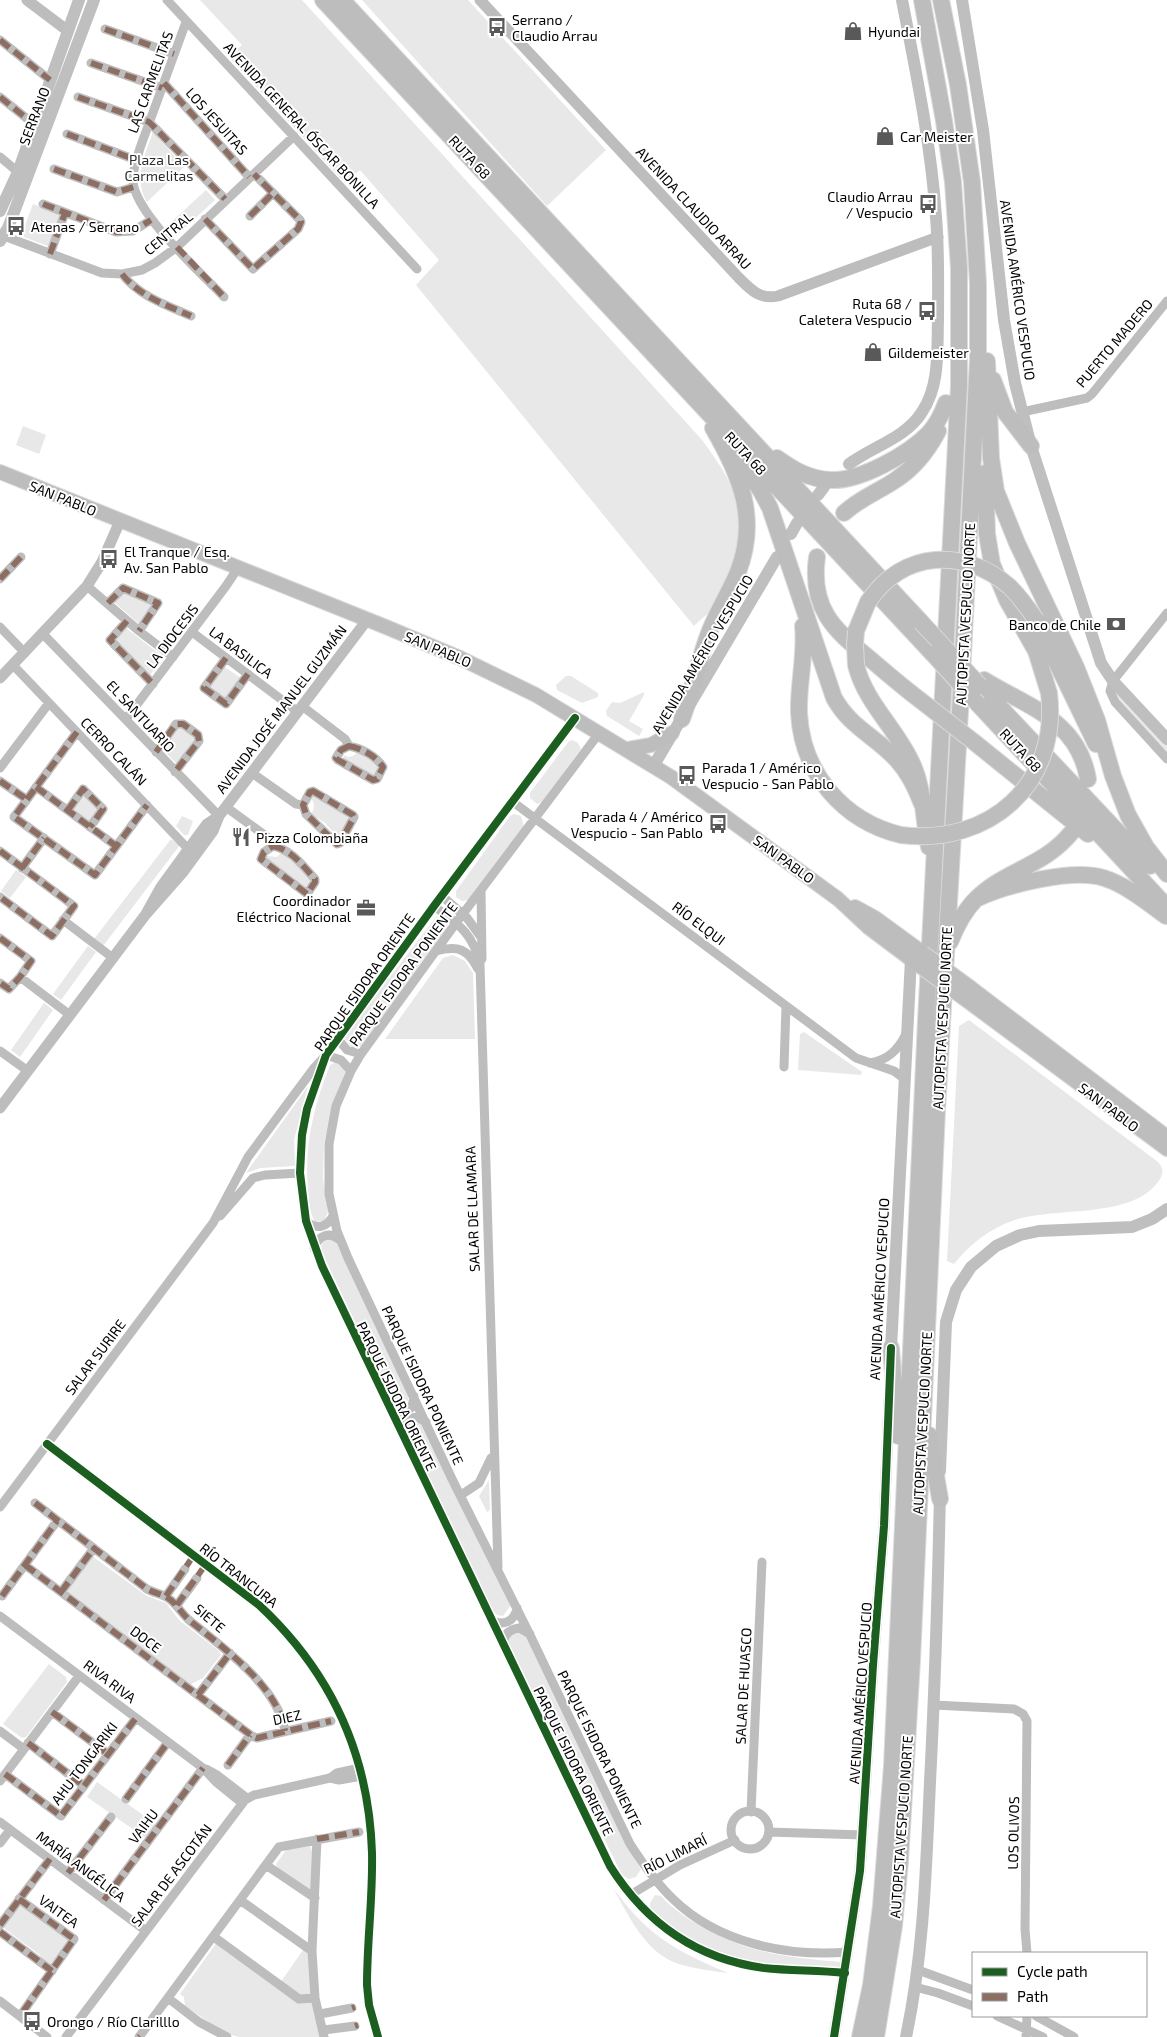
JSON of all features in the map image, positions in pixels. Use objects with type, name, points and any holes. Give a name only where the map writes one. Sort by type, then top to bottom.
[{"type":"highway","name":"RUTA 68","points":[[323,0],[1167,907]]},
{"type":"highway","name":"RUTA 68","points":[[342,0],[752,439],[958,663],[982,683],[1167,884]]},
{"type":"highway","points":[[348,0],[373,33]]},
{"type":"highway","name":"AUTOPISTA VESPUCIO NORTE","points":[[876,2037],[892,1944],[899,1877],[912,1660],[945,959],[973,463],[979,316],[977,243],[969,154],[941,0]]},
{"type":"highway","name":"AUTOPISTA VESPUCIO NORTE","points":[[860,2037],[871,1985],[882,1898],[891,1776],[934,866],[959,386],[959,268],[953,182],[944,121],[922,3]]},
{"type":"highway","points":[[799,599],[804,632],[799,713],[802,734],[810,762],[826,789],[851,813],[872,826],[900,836],[926,837],[957,833],[988,820],[1009,805],[1032,778],[1042,757],[1050,724],[1049,693],[1039,660],[1006,600],[990,554],[986,518],[979,316]]},
{"type":"highway","points":[[979,316],[993,382],[1005,412],[1032,446]]},
{"type":"highway","points":[[844,513],[855,504],[898,478],[916,463],[928,447],[940,428],[959,336]]},
{"type":"highway","points":[[986,349],[991,458],[996,491],[1017,543],[1076,667],[1097,720],[1114,776],[1135,829],[1167,874]]},
{"type":"highway","points":[[699,403],[765,499],[774,518],[799,599],[838,706],[851,722],[902,766],[913,783],[922,804]]},
{"type":"highway","points":[[682,719],[711,629],[738,572],[747,530],[744,498],[738,475],[730,456],[699,403]]},
{"type":"highway","points":[[752,439],[804,475],[825,480],[848,479],[866,473],[917,443],[939,420],[946,403]]},
{"type":"highway","points":[[818,558],[817,589],[821,604],[833,625],[852,644],[1129,866]]},
{"type":"highway","points":[[934,866],[919,782],[911,760],[868,697],[856,665],[854,645],[856,632],[868,602],[880,586],[904,569],[928,561],[954,560],[980,567],[1017,594],[1036,620],[1093,738],[1114,776]]},
{"type":"highway","points":[[982,683],[1036,708],[1061,726],[1080,751],[1088,779]]},
{"type":"highway","points":[[945,959],[949,944],[957,927],[976,899],[999,882],[1048,856],[1072,833]]},
{"type":"highway","points":[[976,899],[1011,886],[1077,875],[1091,875],[1116,883],[1167,916]]},
{"type":"highway","points":[[891,1348],[898,1438],[904,1484]]},
{"type":"highway","points":[[923,1404],[940,1499]]},
{"type":"highway","points":[[853,2037],[871,1985]]},
{"type":"main road","name":"SERRANO","points":[[0,211],[18,172],[79,0]]},
{"type":"main road","name":"SERRANO","points":[[2,239],[94,0]]},
{"type":"main road","points":[[849,464],[906,430],[922,413],[931,395],[937,359],[938,237],[927,135],[902,0]]},
{"type":"main road","name":"AVENIDA AMÉRICO VESPUCIO","points":[[962,0],[982,130],[1005,329],[1022,412],[1101,663],[1113,681],[1167,739]]},
{"type":"main road","name":"SAN PABLO","points":[[0,472],[367,620],[480,668],[536,695],[600,732],[654,765],[838,899],[875,918],[919,957],[1167,1149]]},
{"type":"main road","name":"AVENIDA AMÉRICO VESPUCIO","points":[[654,765],[777,558]]},
{"type":"main road","points":[[628,749],[651,745],[672,734]]},
{"type":"main road","name":"AVENIDA AMÉRICO VESPUCIO","points":[[891,1348],[907,1032],[919,957]]},
{"type":"main road","name":"SAN PABLO","points":[[968,994],[1167,1137]]},
{"type":"main road","points":[[906,2037],[918,1970],[926,1888],[946,1322],[953,1296],[967,1271],[990,1249],[1020,1235],[1039,1231],[1132,1227],[1152,1219],[1167,1209]]},
{"type":"street","points":[[27,0],[68,31]]},
{"type":"street","name":"AVENIDA GENERAL ÓSCAR BONILLA","points":[[167,0],[417,269]]},
{"type":"street","name":"AVENIDA CLAUDIO ARRAU","points":[[480,0],[757,295],[778,296],[938,237]]},
{"type":"street","name":"LAS CARMELITAS","points":[[186,22],[136,160],[133,178],[134,187],[140,202],[152,220],[224,297]]},
{"type":"street","points":[[105,29],[174,54]]},
{"type":"street","points":[[0,40],[50,80]]},
{"type":"street","name":"LOS JESUITAS","points":[[91,63],[163,86],[300,220],[300,226],[253,269],[205,219]]},
{"type":"street","points":[[0,97],[35,125]]},
{"type":"street","points":[[78,97],[150,122],[225,200]]},
{"type":"street","points":[[67,134],[136,160]]},
{"type":"street","name":"CENTRAL","points":[[2,239],[50,254],[94,271],[109,274],[122,274],[148,267],[176,247],[294,136]]},
{"type":"street","points":[[0,157],[18,172]]},
{"type":"street","points":[[54,169],[117,192],[134,187]]},
{"type":"street","points":[[250,216],[273,193]]},
{"type":"street","points":[[43,204],[112,232],[120,233],[133,230],[152,220]]},
{"type":"street","points":[[50,254],[65,213]]},
{"type":"street","points":[[122,274],[132,286],[141,292],[191,316]]},
{"type":"street","name":"PUERTO MADERO","points":[[1022,412],[1087,398],[1167,301]]},
{"type":"street","points":[[0,678],[87,586],[102,562],[120,521]]},
{"type":"street","points":[[0,579],[21,556]]},
{"type":"street","name":"LA DIOCESIS","points":[[126,719],[238,568]]},
{"type":"street","points":[[87,586],[139,631],[173,657]]},
{"type":"street","points":[[108,603],[123,588],[158,603],[139,631]]},
{"type":"street","points":[[1167,613],[1113,681],[1110,692],[1115,702],[1167,759]]},
{"type":"street","name":"AVENIDA JOSÉ MANUEL GUZMÁN","points":[[0,1108],[146,914],[161,887],[192,853],[207,824],[222,812],[367,620]]},
{"type":"street","points":[[127,621],[110,640],[153,684]]},
{"type":"street","points":[[0,627],[25,653]]},
{"type":"street","name":"LA BASILICA","points":[[192,632],[248,674],[346,739],[349,746]]},
{"type":"street","name":"EL SANTUARIO","points":[[43,634],[175,772],[222,812],[270,838],[273,846]]},
{"type":"street","points":[[226,658],[204,688],[226,704],[248,674]]},
{"type":"street","name":"CERRO CALÁN","points":[[13,665],[192,853]]},
{"type":"street","points":[[0,768],[49,703]]},
{"type":"street","name":"PARQUE ISIDORA ORIENTE","points":[[575,718],[434,906],[326,1055],[307,1109],[302,1135],[300,1173],[306,1221],[314,1248],[402,1436],[610,1866],[630,1895],[645,1912],[664,1927],[690,1944],[717,1957],[767,1968],[845,1973]]},
{"type":"street","points":[[156,752],[176,724],[182,724],[198,735],[199,741],[175,772]]},
{"type":"street","points":[[77,732],[14,816],[95,875],[147,805]]},
{"type":"street","name":"PARQUE ISIDORA PONIENTE","points":[[600,732],[456,923],[361,1054],[351,1071],[336,1106],[329,1144],[328,1180],[332,1216],[340,1240],[460,1495],[530,1635],[630,1844],[654,1879],[673,1899],[694,1916],[736,1938],[790,1951],[848,1952]]},
{"type":"street","name":"LA BASILICA","points":[[349,746],[359,748],[381,763],[383,766],[377,779],[373,780],[336,758],[341,750],[349,746]]},
{"type":"street","points":[[0,752],[8,758]]},
{"type":"street","points":[[252,773],[296,804],[303,804]]},
{"type":"street","points":[[0,780],[26,799]]},
{"type":"street","points":[[36,787],[116,846]]},
{"type":"street","points":[[68,810],[83,789],[103,809],[90,827]]},
{"type":"street","points":[[313,791],[353,815],[354,818],[340,843],[337,844],[306,814],[303,804],[310,792],[313,791]]},
{"type":"street","name":"RÍO ELQUI","points":[[513,802],[856,1058],[894,1071],[905,1080]]},
{"type":"street","points":[[22,868],[44,838]]},
{"type":"street","name":"EL SANTUARIO","points":[[273,846],[283,848],[296,857],[315,879],[307,894],[261,859],[264,852],[273,846]]},
{"type":"street","points":[[0,852],[74,906],[52,936],[0,898]]},
{"type":"street","name":"SALAR DE LLAMARA","points":[[481,890],[482,956],[480,969],[498,1570]]},
{"type":"street","points":[[442,896],[463,914],[481,938]]},
{"type":"street","name":"SALAR DE LLAMARA","points":[[434,906],[468,934],[474,945],[480,969]]},
{"type":"street","points":[[63,920],[113,958]]},
{"type":"street","points":[[0,938],[31,961],[9,989],[0,982]]},
{"type":"street","points":[[436,951],[451,948],[465,952],[480,969]]},
{"type":"street","points":[[20,977],[70,1015]]},
{"type":"street","points":[[784,1067],[786,1006]]},
{"type":"street","points":[[869,1063],[883,1060],[891,1055],[907,1032]]},
{"type":"street","points":[[338,1039],[347,1050],[361,1054]]},
{"type":"street","points":[[0,1051],[28,1071]]},
{"type":"street","points":[[326,1055],[341,1060],[351,1071]]},
{"type":"street","name":"SALAR SURIRE","points":[[213,1223],[248,1157],[302,1083],[326,1055]]},
{"type":"street","name":"SALAR SURIRE","points":[[0,1507],[213,1223],[253,1178],[265,1175],[300,1173]]},
{"type":"street","points":[[306,1221],[312,1226],[320,1227],[326,1225],[332,1216]]},
{"type":"street","points":[[314,1248],[318,1240],[326,1235],[333,1235],[340,1240]]},
{"type":"street","name":"AVENIDA AMÉRICO VESPUCIO","points":[[834,2037],[858,1895],[863,1835],[872,1674],[884,1526],[891,1348]]},
{"type":"street","points":[[388,1406],[396,1412],[405,1411],[412,1407],[414,1395]]},
{"type":"street","points":[[402,1436],[404,1424],[410,1419],[417,1417],[426,1422]]},
{"type":"street","name":"RÍO TRANCURA","points":[[47,1444],[259,1605],[305,1653],[321,1678],[342,1717],[361,1772],[369,1812],[372,1854],[367,1970],[369,2005],[378,2037]]},
{"type":"street","name":"SALAR DE LLAMARA","points":[[460,1495],[480,1483],[493,1453]]},
{"type":"street","name":"SIETE","points":[[35,1503],[147,1589],[166,1596],[178,1605],[185,1616],[230,1652],[266,1692],[283,1721],[285,1731]]},
{"type":"street","points":[[2,1596],[57,1521]]},
{"type":"street","points":[[62,1592],[94,1548]]},
{"type":"street","points":[[166,1596],[194,1555]]},
{"type":"street","name":"SALAR DE HUASCO","points":[[751,1812],[762,1562]]},
{"type":"street","points":[[178,1605],[206,1564]]},
{"type":"street","name":"DOCE","points":[[25,1565],[250,1735]]},
{"type":"street","points":[[492,1620],[500,1623],[508,1622],[514,1616],[516,1608]]},
{"type":"street","name":"RIVA RIVA","points":[[0,1616],[203,1768],[216,1782],[245,1800]]},
{"type":"street","points":[[503,1644],[505,1636],[511,1630],[523,1629],[530,1635]]},
{"type":"street","points":[[198,1695],[230,1652]]},
{"type":"street","points":[[3,1778],[79,1676]]},
{"type":"street","name":"LOS OLIVOS","points":[[934,1704],[1014,1709],[1024,1714],[1028,1724],[1025,1920],[1027,1952]]},
{"type":"street","points":[[52,1712],[108,1754]]},
{"type":"street","name":"AHU TONGARIKI","points":[[3,1778],[61,1816],[136,1718]]},
{"type":"street","name":"DIEZ","points":[[250,1735],[257,1738],[331,1722]]},
{"type":"street","points":[[0,1731],[26,1746],[84,1786]]},
{"type":"street","points":[[228,1765],[250,1735]]},
{"type":"street","points":[[126,1800],[168,1742]]},
{"type":"street","name":"VAIHU","points":[[104,1900],[203,1768]]},
{"type":"street","points":[[245,1800],[330,1778],[338,1773],[361,1772]]},
{"type":"street","name":"SALAR DE ASCOTÁN","points":[[66,2037],[245,1800]]},
{"type":"street","points":[[751,1812],[764,1818],[768,1824],[769,1832],[764,1843],[753,1849],[740,1846],[735,1840],[732,1831],[734,1821],[741,1814],[751,1812]]},
{"type":"street","points":[[68,1873],[111,1817]]},
{"type":"street","name":"MARÍA ANGÉLICA","points":[[0,1822],[146,1931]]},
{"type":"street","points":[[0,1843],[10,1830]]},
{"type":"street","points":[[140,2036],[279,1847],[359,1832]]},
{"type":"street","points":[[769,1832],[863,1835]]},
{"type":"street","points":[[317,1839],[312,1951],[315,1998],[324,2034],[357,2025],[373,2023]]},
{"type":"street","name":"RÍO LIMARÍ","points":[[630,1895],[654,1879],[735,1840]]},
{"type":"street","name":"VAITEA","points":[[0,1925],[50,1859]]},
{"type":"street","points":[[266,1865],[315,1898]]},
{"type":"street","name":"VAITEA","points":[[20,1899],[74,1939],[20,2016]]},
{"type":"street","points":[[240,1900],[312,1951]]},
{"type":"street","points":[[0,1932],[52,1971]]},
{"type":"street","points":[[214,1937],[299,1999],[315,1998]]},
{"type":"street","points":[[918,1970],[972,1990]]},
{"type":"street","points":[[915,1987],[972,2006]]},
{"type":"street","points":[[168,1998],[199,2022],[227,2037]]},
{"type":"street","points":[[0,2001],[47,2037]]},
{"type":"street","points":[[320,2014],[369,2005]]},
{"type":"street","points":[[999,2017],[1026,2033],[1043,2037]]},
{"type":"street","points":[[1026,2033],[1027,2017]]},
{"type":"street","points":[[1038,2017],[1074,2037]]},
{"type":"green space","points":[[200,0],[302,0],[703,441],[732,487],[738,502],[741,534],[739,552],[724,597],[694,626],[416,285],[439,260],[360,170],[345,183],[229,57],[242,45]]},
{"type":"green space","points":[[362,0],[468,0],[606,150],[547,206]]},
{"type":"green space","name":"Plaza Las Carmelitas","points":[[153,132],[184,167],[147,202],[141,185],[141,176],[144,158]]},
{"type":"green space","name":"Plaza Las Carmelitas","points":[[206,190],[215,200],[176,236],[167,226]]},
{"type":"green space","points":[[33,204],[62,215],[50,247],[21,236]]},
{"type":"green space","points":[[23,426],[46,435],[39,454],[16,445]]},
{"type":"green space","points":[[123,592],[153,605],[140,625],[114,602]]},
{"type":"green space","points":[[126,628],[162,656],[149,677],[115,641]]},
{"type":"green space","points":[[223,666],[241,678],[226,700],[208,688]]},
{"type":"green space","points":[[566,676],[571,676],[598,693],[598,697],[582,703],[557,690],[556,685]]},
{"type":"green space","points":[[1111,690],[1122,695],[1167,743],[1167,762]]},
{"type":"green space","points":[[644,692],[629,721],[643,729],[639,736],[607,716],[606,711],[612,702],[620,703]]},
{"type":"green space","points":[[177,728],[182,728],[195,738],[177,764],[162,749]]},
{"type":"green space","points":[[573,740],[578,743],[581,749],[542,802],[537,804],[530,798],[530,793],[569,741]]},
{"type":"green space","points":[[359,751],[380,768],[374,778],[343,758],[345,755],[348,757],[353,756]]},
{"type":"green space","points":[[83,795],[98,810],[91,822],[73,809]]},
{"type":"green space","points":[[312,795],[347,815],[348,822],[338,837],[325,823],[311,814],[314,806],[310,797]]},
{"type":"green space","points":[[514,814],[521,816],[524,827],[469,900],[462,901],[456,897],[456,891],[510,816]]},
{"type":"green space","points":[[182,816],[193,821],[188,835],[184,835],[176,826]]},
{"type":"green space","points":[[171,839],[180,845],[103,946],[94,939]]},
{"type":"green space","points":[[282,852],[291,857],[311,879],[307,889],[266,858],[267,856],[277,857]]},
{"type":"green space","points":[[16,870],[26,877],[10,898],[1,891]]},
{"type":"green space","points":[[436,917],[448,924],[447,929],[362,1046],[352,1048],[345,1039],[347,1033]]},
{"type":"green space","points":[[88,946],[96,952],[61,1000],[53,994]]},
{"type":"green space","points":[[453,955],[465,961],[473,973],[475,1039],[385,1039],[443,958]]},
{"type":"green space","points":[[44,1003],[53,1010],[20,1057],[11,1050]]},
{"type":"green space","points":[[969,1020],[1158,1162],[1162,1170],[1160,1179],[1148,1192],[1132,1201],[1094,1210],[1052,1213],[1006,1223],[981,1238],[954,1264],[947,1261],[959,1026]]},
{"type":"green space","points":[[804,1032],[862,1072],[861,1075],[798,1070],[800,1034]]},
{"type":"green space","points":[[336,1062],[343,1066],[346,1071],[331,1112],[324,1143],[323,1178],[328,1212],[324,1221],[315,1222],[310,1210],[307,1172],[309,1141],[315,1110],[324,1080],[330,1065]]},
{"type":"green space","points":[[308,1086],[294,1140],[295,1166],[260,1168],[246,1173]]},
{"type":"green space","points":[[327,1239],[333,1239],[339,1244],[410,1393],[404,1405],[399,1406],[393,1402],[321,1250],[322,1243]]},
{"type":"green space","points":[[412,1422],[424,1424],[511,1605],[503,1616],[497,1615],[492,1610],[408,1433]]},
{"type":"green space","points":[[489,1480],[490,1510],[487,1512],[479,1496]]},
{"type":"green space","points":[[92,1556],[147,1596],[166,1603],[179,1620],[219,1651],[221,1655],[203,1678],[189,1685],[68,1594],[67,1589]]},
{"type":"green space","points":[[514,1631],[526,1637],[626,1846],[641,1869],[636,1877],[629,1879],[622,1875],[508,1642],[508,1635]]},
{"type":"green space","points":[[49,1664],[66,1677],[67,1682],[26,1737],[22,1738],[3,1724]]},
{"type":"green space","points":[[97,1782],[157,1825],[147,1839],[87,1797]]},
{"type":"green space","points":[[310,1845],[312,1851],[313,1890],[308,1889],[277,1867],[276,1864],[286,1850]]},
{"type":"green space","points":[[613,1888],[635,1915],[658,1936],[692,1957],[728,1973],[698,1969],[667,1959],[647,1943]]},
{"type":"green space","points":[[655,1895],[661,1896],[695,1923],[735,1942],[768,1953],[841,1962],[840,1969],[755,1963],[722,1956],[707,1950],[684,1938],[650,1911],[650,1903]]},
{"type":"green space","points":[[20,1903],[68,1937],[70,1942],[53,1965],[49,1966],[42,1960],[40,1955],[3,1926]]},
{"type":"green space","points":[[217,1942],[278,1986],[303,1950],[313,1958],[322,2037],[239,2037],[225,2033],[185,2006],[184,1997],[180,1994]]},
{"type":"marked path","points":[[105,29],[174,54]]},
{"type":"marked path","points":[[0,40],[50,80]]},
{"type":"marked path","points":[[91,63],[162,88]]},
{"type":"marked path","points":[[164,83],[249,177]]},
{"type":"marked path","points":[[0,97],[35,125]]},
{"type":"marked path","points":[[78,97],[149,122],[225,199]]},
{"type":"marked path","points":[[67,134],[136,160]]},
{"type":"marked path","points":[[54,169],[117,192],[134,187]]},
{"type":"marked path","points":[[205,219],[253,269],[298,229],[300,220],[254,174]]},
{"type":"marked path","points":[[250,216],[273,193]]},
{"type":"marked path","points":[[43,204],[116,232],[133,231],[151,220]]},
{"type":"marked path","points":[[50,254],[65,213]]},
{"type":"marked path","points":[[177,247],[224,297]]},
{"type":"marked path","points":[[122,274],[145,294],[191,316]]},
{"type":"marked path","points":[[0,579],[21,557]]},
{"type":"marked path","points":[[108,603],[123,588],[158,603],[139,631]]},
{"type":"marked path","points":[[127,621],[110,640],[153,684]]},
{"type":"marked path","points":[[226,658],[204,688],[226,704],[248,674]]},
{"type":"marked path","points":[[156,752],[176,724],[183,724],[198,735],[199,741],[175,772]]},
{"type":"marked path","points":[[77,732],[14,817],[95,875],[147,805]]},
{"type":"marked path","points":[[349,746],[368,753],[380,763],[383,767],[377,779],[373,780],[336,758],[341,750],[349,746]]},
{"type":"marked path","points":[[0,781],[26,799]]},
{"type":"marked path","points":[[36,787],[116,846]]},
{"type":"marked path","points":[[68,810],[83,789],[103,809],[90,827]]},
{"type":"marked path","points":[[313,791],[353,815],[354,817],[340,843],[337,844],[306,814],[303,805],[310,792],[313,791]]},
{"type":"marked path","points":[[22,868],[44,838]]},
{"type":"marked path","points":[[273,846],[286,851],[301,863],[315,879],[307,894],[261,859],[264,852],[273,846]]},
{"type":"marked path","points":[[0,851],[74,906],[52,936],[0,897]]},
{"type":"marked path","points":[[0,938],[31,961],[9,989],[0,983]]},
{"type":"marked path","points":[[35,1503],[147,1589],[171,1600],[189,1620],[232,1655],[272,1698],[280,1714],[285,1731]]},
{"type":"marked path","points":[[2,1596],[57,1521]]},
{"type":"marked path","points":[[61,1592],[94,1548]]},
{"type":"marked path","points":[[166,1596],[194,1555]]},
{"type":"marked path","points":[[177,1605],[206,1564]]},
{"type":"marked path","points":[[25,1565],[252,1736],[257,1738],[331,1721]]},
{"type":"marked path","points":[[198,1695],[230,1653]]},
{"type":"marked path","points":[[52,1712],[108,1754]]},
{"type":"marked path","points":[[5,1774],[61,1816],[136,1718]]},
{"type":"marked path","points":[[228,1765],[250,1735]]},
{"type":"marked path","points":[[126,1799],[168,1742]]},
{"type":"marked path","points":[[28,1743],[84,1786]]},
{"type":"marked path","points":[[104,1900],[203,1768]]},
{"type":"marked path","points":[[68,1873],[111,1817]]},
{"type":"marked path","points":[[317,1839],[359,1832]]},
{"type":"marked path","points":[[0,1925],[50,1859]]},
{"type":"marked path","points":[[19,1899],[74,1939],[20,2016]]},
{"type":"marked path","points":[[0,1932],[52,1971]]},
{"type":"cycle path","points":[[575,718],[434,906],[326,1055],[307,1109],[302,1135],[300,1173],[306,1221],[322,1266],[610,1866],[624,1886],[640,1905],[675,1935],[695,1947],[717,1956],[764,1968],[845,1973]]},
{"type":"cycle path","points":[[834,2037],[860,1871],[884,1526],[891,1348]]},
{"type":"cycle path","points":[[47,1444],[259,1605],[307,1658],[326,1687],[354,1749],[363,1782],[369,1817],[372,1870],[367,1985],[369,2005],[378,2037]]},
{"type":"place","name":"Serrano / Claudio Arrau","points":[[497,27]]},
{"type":"place","name":"Hyundai","points":[[853,31]]},
{"type":"place","name":"Car Meister","points":[[885,136]]},
{"type":"place","name":"Claudio Arrau / Vespucio","points":[[928,204]]},
{"type":"place","name":"Atenas / Serrano","points":[[16,226]]},
{"type":"place","name":"Ruta 68 / Caletera Vespucio","points":[[927,311]]},
{"type":"place","name":"Gildemeister","points":[[873,352]]},
{"type":"place","name":"El Tranque / Esq. Av. San Pablo","points":[[109,559]]},
{"type":"place","name":"Banco de Chile","points":[[1116,624]]},
{"type":"place","name":"Parada 1 / Américo Vespucio - San Pablo","points":[[687,775]]},
{"type":"place","name":"Parada 4 / Américo Vespucio - San Pablo","points":[[718,824]]},
{"type":"place","name":"Pizza Colombiaña","points":[[241,837]]},
{"type":"place","name":"Coordinador Eléctrico Nacional","points":[[366,908]]},
{"type":"place","name":"Orongo / Río Clarilllo","points":[[32,2021]]}]
